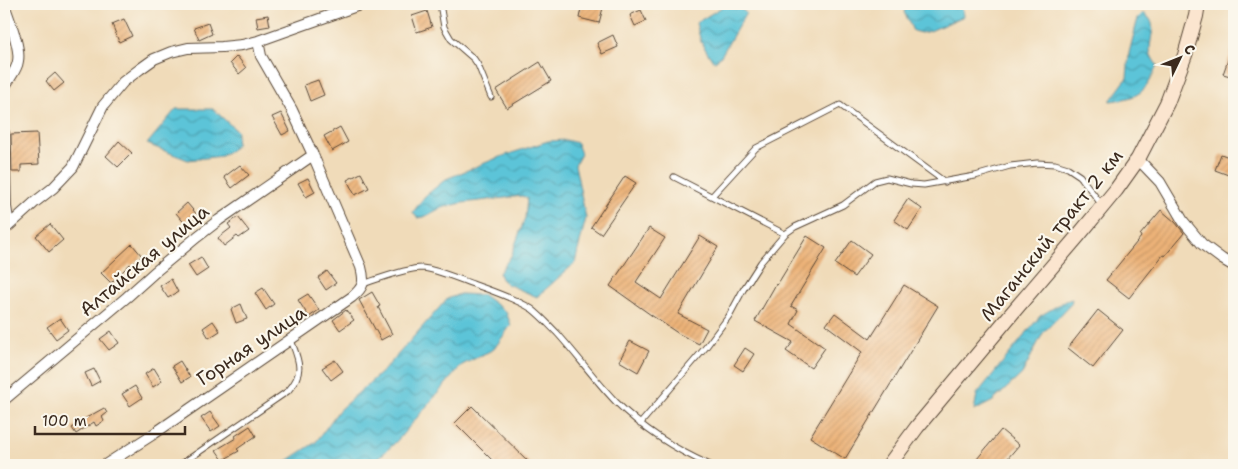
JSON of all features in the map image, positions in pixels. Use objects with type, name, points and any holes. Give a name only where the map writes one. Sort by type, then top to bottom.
[{"type":"main road","name":"Маганский тракт 2 км","points":[[889,465],[923,419],[1116,190],[1138,159],[1167,103],[1185,55],[1198,4]]},
{"type":"street","points":[[4,4],[18,52],[18,61],[16,69],[4,88]]},
{"type":"street","points":[[6,228],[34,202],[53,188],[73,167],[103,106],[123,82],[154,59],[188,48],[242,45],[258,41],[362,4]]},
{"type":"street","points":[[258,41],[261,56],[292,110],[313,155],[361,267],[364,277],[363,284]]},
{"type":"street","points":[[4,133],[6,228]]},
{"type":"street","name":"Алтайская улица","points":[[4,400],[219,220],[313,155]]},
{"type":"street","points":[[1138,159],[1160,182],[1183,221],[1202,244],[1234,266]]},
{"type":"street","name":"Горная улица","points":[[106,465],[155,434],[291,340],[352,297],[363,284]]},
{"type":"lane","points":[[440,4],[444,26],[451,39],[474,59],[491,97]]},
{"type":"lane","points":[[712,196],[756,148],[840,105],[945,182]]},
{"type":"lane","points":[[640,424],[730,316],[743,290],[761,262],[785,234],[795,227],[843,205],[875,181],[887,178],[924,185],[976,176],[1010,166],[1037,163],[1055,164],[1068,168],[1080,176],[1102,206]]},
{"type":"lane","points":[[674,177],[785,234]]},
{"type":"lane","points":[[363,284],[412,269],[422,268],[466,281],[510,298],[532,310],[548,324],[616,402],[640,424],[684,453],[710,465]]},
{"type":"lane","points":[[180,465],[288,391],[296,380],[300,367],[299,359],[291,340]]},
{"type":"water","points":[[727,4],[736,5],[746,13],[721,56],[715,61],[712,60],[701,42],[696,23]]},
{"type":"water","points":[[907,4],[957,4],[963,10],[964,16],[921,33],[913,31],[904,12]]},
{"type":"water","points":[[1143,13],[1151,21],[1150,52],[1157,65],[1145,88],[1135,96],[1110,101],[1127,78],[1129,53],[1138,18]]},
{"type":"water","points":[[176,109],[213,109],[237,131],[236,146],[222,156],[188,160],[147,144]]},
{"type":"water","points":[[566,140],[577,143],[581,154],[575,165],[586,218],[575,263],[537,297],[507,284],[501,279],[499,273],[511,256],[525,218],[527,198],[522,196],[462,203],[441,208],[424,217],[417,218],[413,212],[425,196],[446,179],[497,158],[548,141]]},
{"type":"water","points":[[460,294],[483,295],[506,312],[511,325],[494,349],[462,365],[397,441],[371,465],[281,465],[316,442],[339,410],[385,369],[447,299]]},
{"type":"water","points":[[1072,299],[1071,304],[1043,333],[1022,374],[993,401],[974,411],[977,394],[1040,316],[1065,301]]},
{"type":"building","points":[[582,4],[604,4],[599,23],[579,18]]},
{"type":"building","points":[[641,10],[646,21],[635,26],[630,15]]},
{"type":"building","points":[[427,11],[432,27],[417,32],[412,16]]},
{"type":"building","points":[[268,15],[270,26],[258,28],[256,17]]},
{"type":"building","points":[[124,19],[132,36],[119,42],[112,24]]},
{"type":"building","points":[[208,23],[212,34],[199,40],[194,28]]},
{"type":"building","points":[[613,35],[618,47],[602,54],[597,43]]},
{"type":"building","points":[[1234,46],[1234,77],[1223,74]]},
{"type":"building","points":[[237,56],[246,68],[239,74],[230,63]]},
{"type":"building","points":[[540,62],[551,81],[507,108],[496,90]]},
{"type":"building","points":[[55,73],[64,83],[54,91],[46,81]]},
{"type":"building","points":[[318,80],[324,95],[310,101],[304,85]]},
{"type":"building","points":[[281,113],[290,131],[282,135],[272,117]]},
{"type":"building","points":[[340,127],[348,142],[332,151],[324,136]]},
{"type":"building","points":[[37,133],[39,164],[21,165],[21,172],[12,172],[11,134]]},
{"type":"building","points":[[119,141],[132,153],[118,167],[106,156]]},
{"type":"building","points":[[1221,154],[1234,159],[1231,176],[1215,170]]},
{"type":"building","points":[[240,165],[249,175],[232,188],[224,177]]},
{"type":"building","points":[[361,173],[369,188],[355,195],[347,180]]},
{"type":"building","points":[[625,176],[636,183],[601,234],[591,227]]},
{"type":"building","points":[[308,178],[315,192],[306,197],[298,183]]},
{"type":"building","points":[[908,199],[922,209],[908,230],[894,220]]},
{"type":"building","points":[[187,203],[198,216],[187,226],[176,213]]},
{"type":"building","points":[[1161,210],[1184,233],[1165,256],[1163,255],[1129,298],[1106,280]]},
{"type":"building","points":[[238,217],[249,231],[239,238],[237,236],[224,246],[218,238],[231,228],[228,224]]},
{"type":"building","points":[[50,224],[63,240],[49,252],[36,236]]},
{"type":"building","points":[[649,228],[665,238],[636,282],[661,299],[700,236],[718,247],[678,314],[707,329],[699,344],[679,334],[610,286]]},
{"type":"building","points":[[807,236],[826,248],[791,306],[798,310],[791,324],[825,348],[811,368],[786,351],[793,342],[755,321]]},
{"type":"building","points":[[852,240],[871,254],[854,277],[835,264]]},
{"type":"building","points":[[132,244],[142,256],[131,266],[130,264],[111,283],[101,273]]},
{"type":"building","points":[[201,257],[208,269],[196,277],[188,265]]},
{"type":"building","points":[[327,271],[336,283],[326,290],[318,278]]},
{"type":"building","points":[[171,279],[178,292],[168,298],[160,286]]},
{"type":"building","points":[[904,285],[938,306],[845,459],[810,437],[862,352],[826,325],[835,313],[870,339]]},
{"type":"building","points":[[263,288],[274,304],[266,310],[255,293]]},
{"type":"building","points":[[372,292],[392,334],[381,340],[359,300]]},
{"type":"building","points":[[308,294],[319,310],[309,317],[298,300]]},
{"type":"building","points":[[241,304],[247,319],[236,323],[231,309]]},
{"type":"building","points":[[346,310],[354,320],[340,330],[333,320]]},
{"type":"building","points":[[1098,310],[1123,330],[1093,368],[1068,348]]},
{"type":"building","points":[[60,318],[68,330],[56,339],[47,327]]},
{"type":"building","points":[[213,321],[220,331],[209,338],[203,328]]},
{"type":"building","points":[[111,331],[119,343],[109,350],[100,339]]},
{"type":"building","points":[[630,341],[649,351],[638,372],[619,361]]},
{"type":"building","points":[[745,348],[754,354],[743,371],[734,365]]},
{"type":"building","points":[[335,360],[343,371],[331,380],[322,368]]},
{"type":"building","points":[[180,361],[190,377],[182,382],[172,366]]},
{"type":"building","points":[[154,368],[162,381],[153,387],[145,374]]},
{"type":"building","points":[[94,369],[100,381],[91,386],[85,373]]},
{"type":"building","points":[[135,386],[142,398],[130,406],[122,394]]},
{"type":"building","points":[[472,406],[532,465],[497,465],[455,423]]},
{"type":"building","points":[[104,408],[107,413],[102,417],[104,421],[96,426],[94,422],[76,434],[72,428]]},
{"type":"building","points":[[210,412],[220,426],[211,432],[201,418]]},
{"type":"building","points":[[250,426],[256,436],[237,449],[239,451],[223,460],[216,450],[236,438],[235,436]]},
{"type":"building","points":[[1001,430],[1019,445],[1002,465],[972,465]]}]
